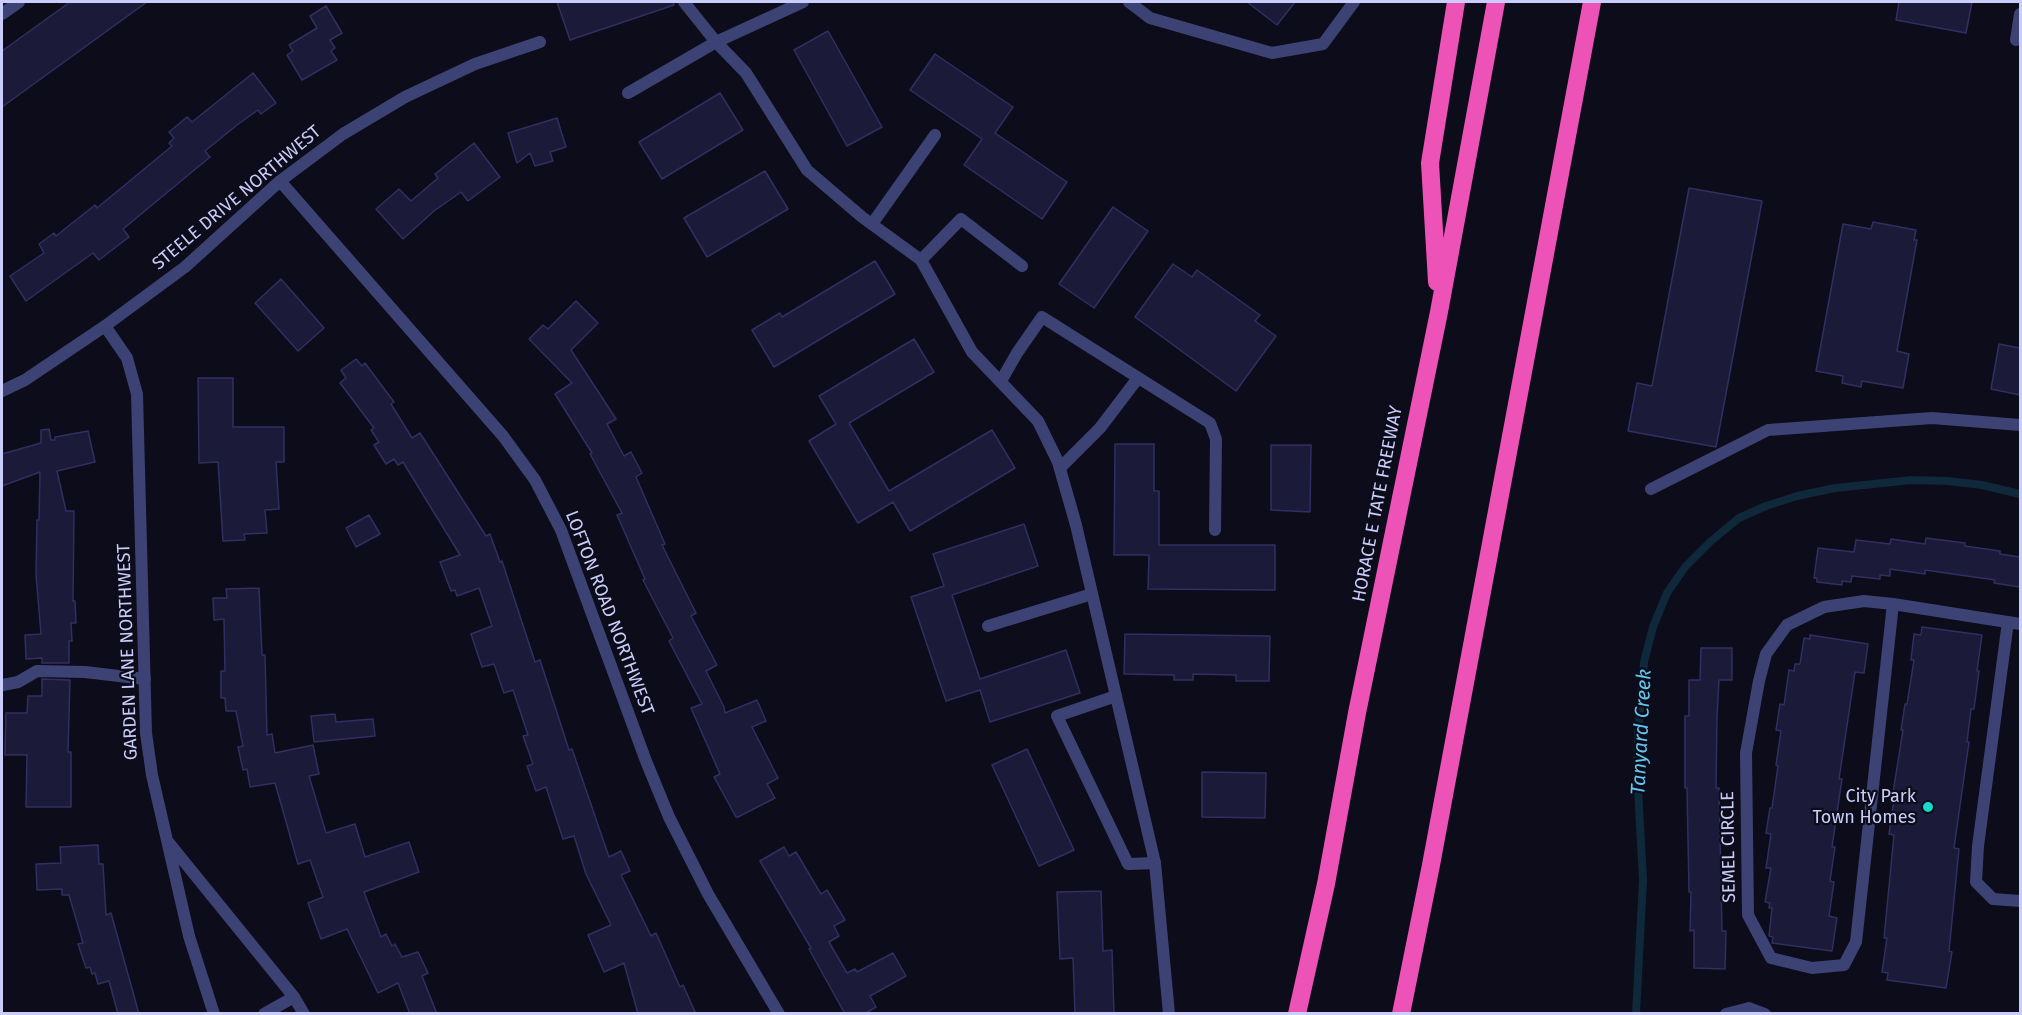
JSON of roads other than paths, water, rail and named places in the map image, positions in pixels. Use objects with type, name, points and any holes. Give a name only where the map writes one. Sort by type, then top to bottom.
[{"type":"highway","points":[[1439,312],[1430,163],[1456,2]]},
{"type":"highway","name":"HORACE E TATE FREEWAY","points":[[1297,1014],[1326,884],[1360,702],[1439,312],[1496,2]]},
{"type":"highway","points":[[1401,1014],[1434,853],[1592,2]]},
{"type":"street","points":[[2,15],[19,2]]},
{"type":"street","points":[[684,2],[716,42],[746,73],[807,171],[921,260],[972,352],[1038,421],[1060,468],[1155,863],[1169,1014]]},
{"type":"street","points":[[628,93],[716,42],[803,2]]},
{"type":"street","points":[[1129,2],[1150,18],[1272,53],[1323,44],[1354,2]]},
{"type":"street","points":[[2016,40],[2020,14]]},
{"type":"street","name":"STEELE DRIVE NORTHWEST","points":[[2,391],[25,380],[105,326],[185,267],[280,181],[343,134],[405,97],[475,64],[540,42]]},
{"type":"street","points":[[872,224],[935,135]]},
{"type":"street","name":"LOFTON ROAD NORTHWEST","points":[[280,181],[503,436],[535,480],[561,530],[646,761],[669,817],[708,894],[779,1014]]},
{"type":"street","points":[[921,260],[961,219],[1022,266]]},
{"type":"street","points":[[1001,381],[1042,317],[1210,423],[1216,439],[1215,530]]},
{"type":"street","name":"GARDEN LANE NORTHWEST","points":[[105,326],[127,358],[137,394],[145,679],[150,764],[189,936],[214,1014]]},
{"type":"street","points":[[1060,468],[1100,428],[1138,378]]},
{"type":"street","points":[[1651,489],[1768,430],[1932,418],[2020,425]]},
{"type":"street","points":[[988,626],[1092,594]]},
{"type":"street","name":"SEMEL CIRCLE","points":[[1893,604],[1856,942],[1844,965],[1812,968],[1771,958],[1748,915],[1746,753],[1766,654],[1787,626],[1824,607],[1864,601],[1893,604],[2014,623],[1978,846],[1976,882],[1994,899],[2020,901]]},
{"type":"street","points":[[3,685],[18,682],[37,671],[85,672],[145,679]]},
{"type":"street","points":[[1116,696],[1057,716],[1128,864],[1155,863]]},
{"type":"street","points":[[166,838],[294,997],[304,1014]]},
{"type":"street","points":[[264,1014],[294,997]]},
{"type":"street","points":[[1726,1014],[1749,1008],[1765,1014]]},
{"type":"waterway","name":"Tanyard Creek","points":[[1636,1014],[1643,880],[1637,771],[1644,662],[1653,627],[1667,593],[1685,567],[1739,518],[1797,496],[1835,488],[1912,480],[1982,485],[2020,494]]},
{"type":"place","name":"City Park Town Homes","points":[[1928,807]]}]
